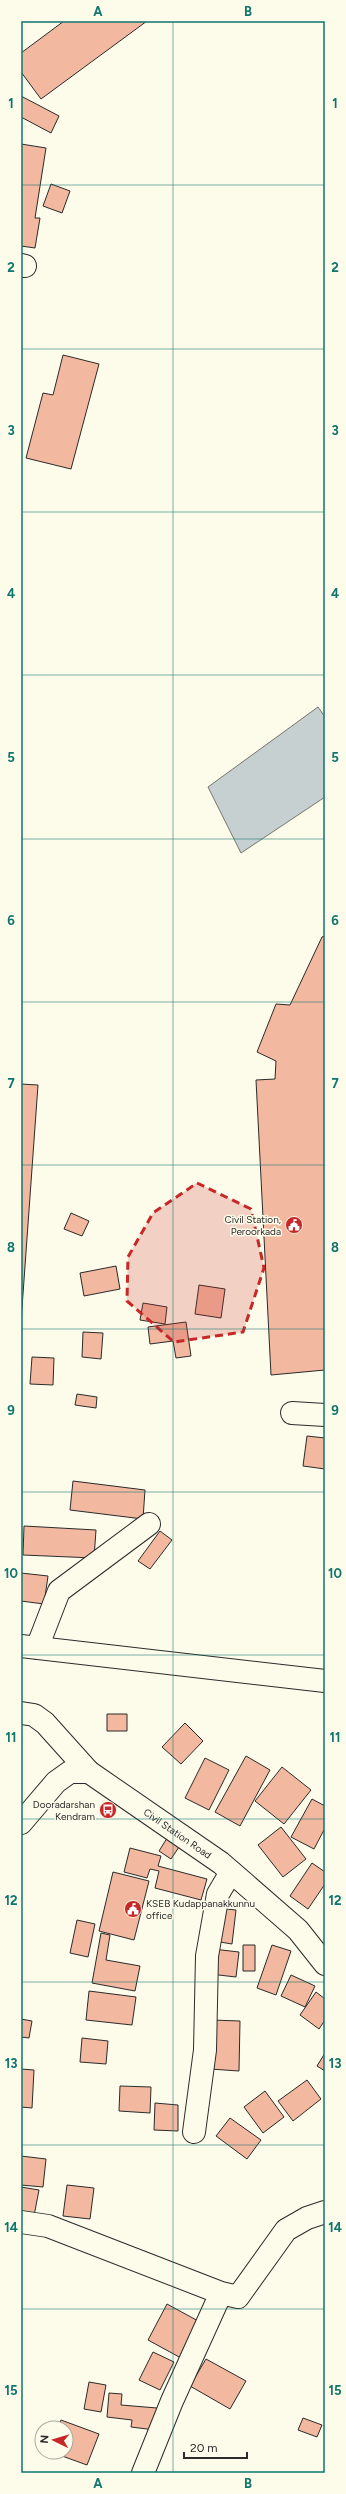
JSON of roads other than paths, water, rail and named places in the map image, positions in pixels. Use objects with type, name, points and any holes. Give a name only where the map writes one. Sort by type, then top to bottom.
[{"type":"street","points":[[292,1413],[325,1414]]},
{"type":"street","points":[[149,1524],[58,1591],[29,1647],[325,1681]]},
{"type":"street","name":"Civil Station Road","points":[[21,1713],[34,1715],[45,1723],[89,1772],[231,1872],[298,1930],[325,1964]]},
{"type":"street","points":[[21,1823],[56,1782],[70,1772],[89,1772]]},
{"type":"street","points":[[194,2132],[205,2050],[207,1956],[218,1894],[231,1872]]},
{"type":"street","points":[[21,2222],[48,2226],[221,2293],[238,2297],[286,2230],[307,2218],[325,2212]]},
{"type":"street","points":[[143,2473],[172,2401],[221,2293]]},
{"type":"place","name":"Civil Station, Peroorkada","points":[[294,1225]]},
{"type":"place","name":"Dooradarshan Kendram","points":[[108,1810]]},
{"type":"place","name":"KSEB Kudappanakkunnu office","points":[[133,1909]]}]
